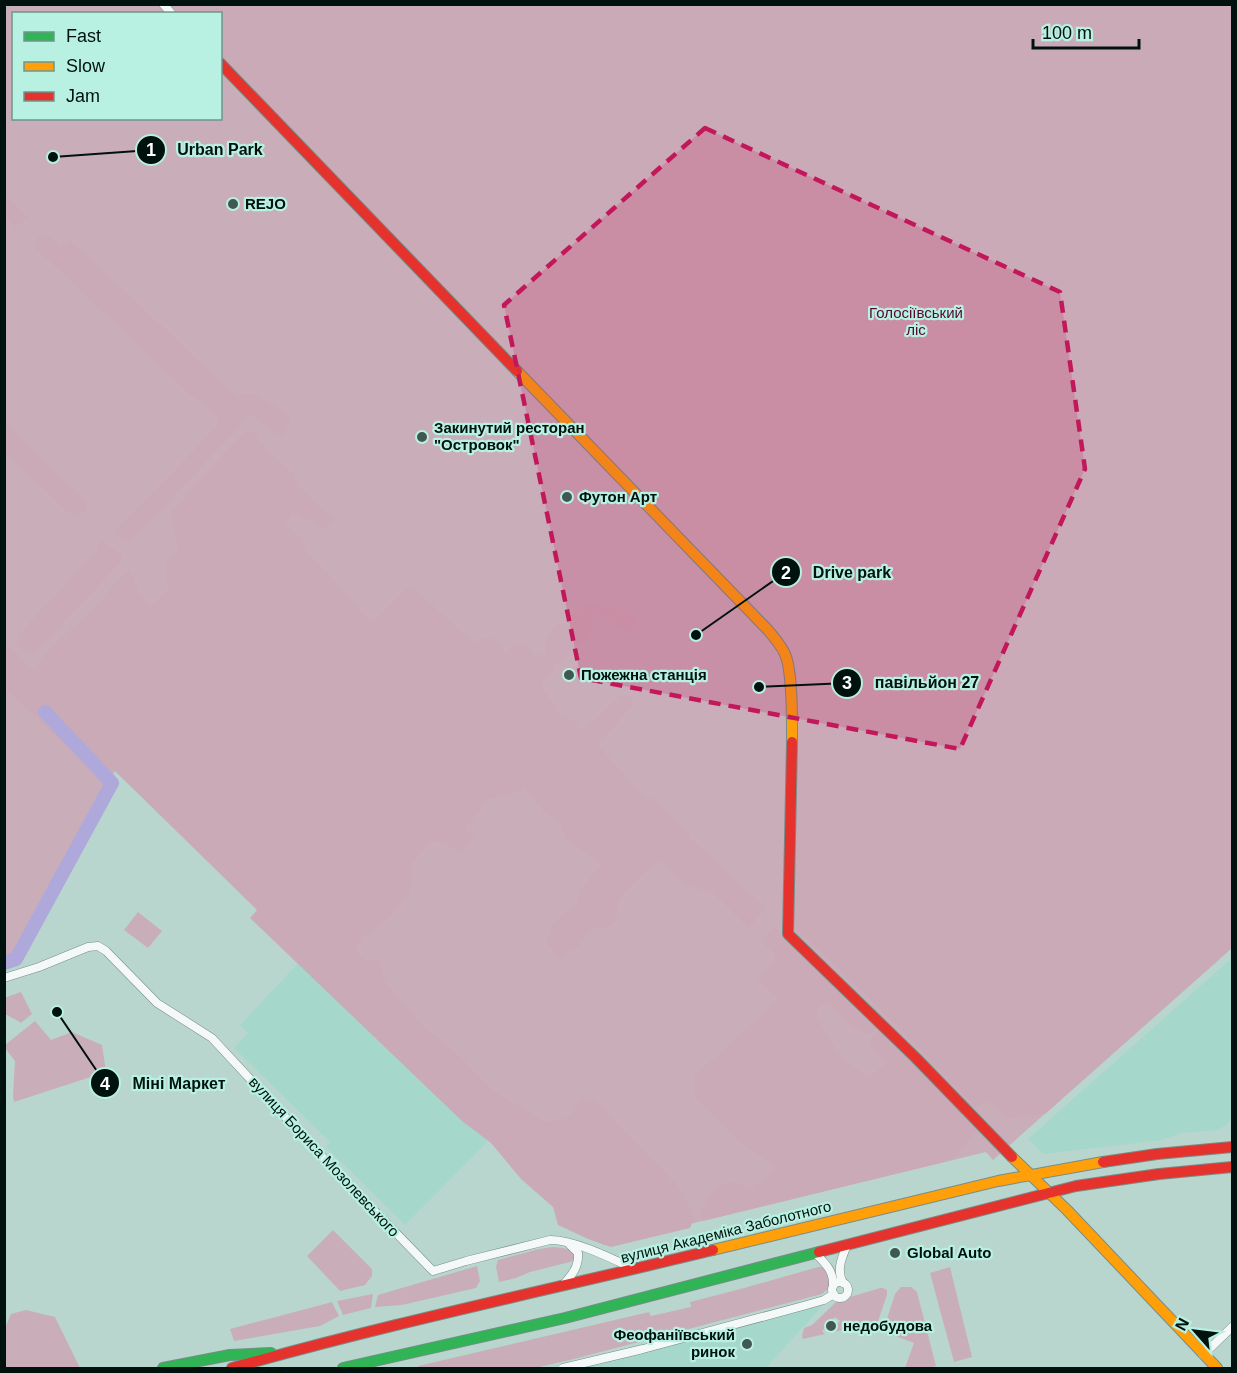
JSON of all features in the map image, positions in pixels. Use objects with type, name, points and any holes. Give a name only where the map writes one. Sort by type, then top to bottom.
[{"type":"main road","points":[[222,65],[743,604],[777,642],[785,653],[791,696],[788,933],[916,1058],[1005,1151],[1067,1210],[1216,1368]]},
{"type":"main road","name":"вулиця Академіка Заболотного","points":[[232,1368],[282,1353],[1031,1175],[1104,1162],[1233,1147]]},
{"type":"main road","points":[[343,1368],[564,1318],[1049,1192],[1116,1179],[1233,1167]]},
{"type":"main road","points":[[163,1368],[237,1353],[282,1353]]},
{"type":"street","name":"вулиця Бориса Мозолевського","points":[[4,978],[39,968],[88,947],[98,946],[106,951],[157,1003],[212,1038],[327,1162],[433,1271],[550,1240],[567,1242]]},
{"type":"street","points":[[567,1242],[635,1269]]},
{"type":"street","points":[[561,1287],[577,1266],[578,1253],[567,1242]]},
{"type":"street","points":[[815,1253],[832,1272],[834,1290],[840,1297],[846,1294],[848,1289],[839,1273],[847,1245]]},
{"type":"street","points":[[563,1368],[654,1347],[824,1300],[838,1282],[843,1283]]},
{"type":"street","points":[[1203,1354],[1233,1327]]},
{"type":"highlighted area","points":[[705,128],[1060,292],[1085,469],[960,749],[581,678],[504,305]]},
{"type":"shaded area","points":[[303,958],[491,1138],[405,1225],[326,1147],[330,1142],[234,1048],[248,1033],[240,1025]]},
{"type":"shaded area","points":[[1232,958],[1232,1114],[1227,1124],[1218,1130],[1182,1133],[1162,1140],[1044,1154],[1028,1139]]},
{"type":"shaded area","points":[[825,1303],[766,1368],[569,1368]]},
{"type":"green space","points":[[5,5],[1232,5],[1232,948],[993,1160],[986,1152],[603,1245],[115,771],[14,958],[5,961]]},
{"type":"green space","name":"Голосіївський ліс","points":[[170,5],[1232,5],[1232,948],[1045,1114],[1008,1118],[988,1102],[975,1107],[873,1002],[793,926],[796,723],[794,668],[781,640],[222,58],[222,12],[178,12]]},
{"type":"green space","points":[[5,195],[29,218],[15,227],[5,217]]},
{"type":"green space","points":[[46,234],[60,247],[70,240],[236,395],[253,394],[285,410],[290,422],[284,435],[271,432],[250,414],[131,543],[120,540],[114,532],[219,424],[217,415],[184,390],[35,248],[38,237]]},
{"type":"green space","points":[[5,422],[87,501],[87,508],[78,517],[67,512],[5,453]]},
{"type":"green space","points":[[245,431],[253,432],[272,455],[294,474],[297,485],[334,519],[326,530],[292,513],[286,522],[292,531],[303,538],[305,549],[364,615],[375,620],[411,585],[474,643],[484,637],[497,640],[506,654],[512,644],[525,642],[535,657],[545,653],[547,638],[556,624],[570,621],[585,602],[610,609],[629,609],[639,621],[628,632],[591,611],[592,631],[565,659],[555,665],[552,674],[542,683],[544,691],[560,714],[572,719],[582,731],[621,695],[631,696],[633,705],[598,745],[644,796],[658,801],[686,828],[691,839],[718,861],[765,907],[749,929],[714,894],[683,883],[661,860],[629,888],[619,902],[616,921],[607,928],[593,928],[576,949],[559,958],[546,944],[550,931],[561,917],[577,907],[580,890],[601,864],[567,842],[561,825],[542,810],[524,788],[510,796],[490,798],[465,829],[475,838],[461,852],[432,841],[413,861],[410,895],[380,926],[362,937],[356,951],[367,961],[379,959],[384,980],[421,1024],[459,1055],[493,1090],[545,1122],[569,1118],[582,1098],[596,1101],[681,1189],[695,1217],[690,1228],[611,1247],[558,1225],[553,1207],[521,1179],[491,1143],[462,1121],[250,918],[257,910],[112,768],[101,780],[5,688],[5,643],[33,670],[50,648],[88,614],[129,569],[142,597],[151,606],[169,589],[166,582],[166,561],[178,548],[170,513]]},
{"type":"green space","points":[[102,540],[123,557],[118,565],[33,655],[23,651],[15,643],[20,633],[96,551]]},
{"type":"green space","points":[[138,912],[162,931],[148,948],[124,930]]},
{"type":"green space","points":[[774,927],[880,1026],[869,1035],[846,1023],[832,1006],[822,1004],[816,1016],[842,1059],[869,1077],[887,1063],[869,1048],[872,1037],[883,1028],[979,1131],[968,1140],[959,1153],[948,1161],[703,1221],[700,1212],[712,1191],[730,1181],[751,1188],[773,1172],[772,1164],[737,1140],[694,1097],[694,1077],[777,999],[757,980],[776,960],[774,954],[761,941]]},
{"type":"green space","points":[[21,992],[32,1014],[21,1023],[5,1014],[4,998]]},
{"type":"green space","points":[[35,1021],[51,1040],[72,1032],[102,1045],[106,1072],[14,1102],[15,1061],[5,1045]]},
{"type":"green space","points":[[333,1230],[372,1269],[372,1276],[365,1285],[340,1291],[307,1256]]},
{"type":"green space","points":[[553,1247],[571,1251],[574,1261],[499,1282],[496,1267],[498,1260]]},
{"type":"green space","points":[[477,1266],[480,1281],[476,1288],[402,1305],[375,1307],[378,1295]]},
{"type":"green space","points":[[818,1267],[827,1269],[831,1286],[822,1294],[574,1359],[535,1368],[419,1368],[418,1366],[649,1312],[651,1316],[691,1307],[690,1302]]},
{"type":"green space","points":[[950,1267],[972,1357],[954,1362],[930,1273]]},
{"type":"green space","points":[[901,1287],[911,1287],[917,1292],[936,1366],[905,1368],[914,1343],[887,1333],[884,1328],[895,1294]]},
{"type":"green space","points":[[880,1288],[887,1290],[887,1295],[876,1327],[864,1331],[862,1326],[828,1333],[840,1321],[835,1317],[822,1331],[825,1334],[803,1339],[804,1328],[812,1325],[837,1301]]},
{"type":"green space","points":[[373,1294],[371,1308],[343,1315],[337,1301]]},
{"type":"green space","points":[[332,1302],[339,1316],[320,1326],[234,1341],[230,1329]]},
{"type":"green space","points":[[26,1310],[55,1317],[80,1368],[5,1368],[5,1328],[11,1314]]},
{"type":"waterway","points":[[4,963],[16,959],[112,783],[45,712]]},
{"type":"traffic: fast","points":[[343,1368],[565,1318],[819,1252]]},
{"type":"traffic: fast","points":[[163,1368],[230,1355],[271,1353]]},
{"type":"traffic: slow","points":[[517,371],[778,643],[784,652],[789,670],[792,742]]},
{"type":"traffic: slow","points":[[1012,1157],[1067,1210],[1217,1368]]},
{"type":"traffic: slow","points":[[713,1250],[998,1181],[1103,1162]]},
{"type":"traffic: jam","points":[[222,65],[517,371]]},
{"type":"traffic: jam","points":[[792,742],[788,934],[916,1058],[1012,1157]]},
{"type":"traffic: jam","points":[[1103,1162],[1232,1147]]},
{"type":"traffic: jam","points":[[819,1252],[1076,1186],[1159,1174],[1232,1167]]},
{"type":"traffic: jam","points":[[232,1368],[412,1321],[713,1250]]},
{"type":"place","name":"Urban Park","points":[[53,157]]},
{"type":"place","name":"REJO","points":[[233,204]]},
{"type":"place","name":"Закинутий ресторан \"Островок\"","points":[[422,437]]},
{"type":"place","name":"Футон Арт","points":[[567,497]]},
{"type":"place","name":"Drive park","points":[[696,635]]},
{"type":"place","name":"Пожежна станція","points":[[569,675]]},
{"type":"place","name":"павільйон 27","points":[[759,687]]},
{"type":"place","name":"Міні Маркет","points":[[57,1012]]},
{"type":"place","name":"Global Auto","points":[[895,1253]]},
{"type":"place","name":"недобудова","points":[[831,1326]]},
{"type":"place","name":"Феофаніївський ринок","points":[[747,1344]]}]
